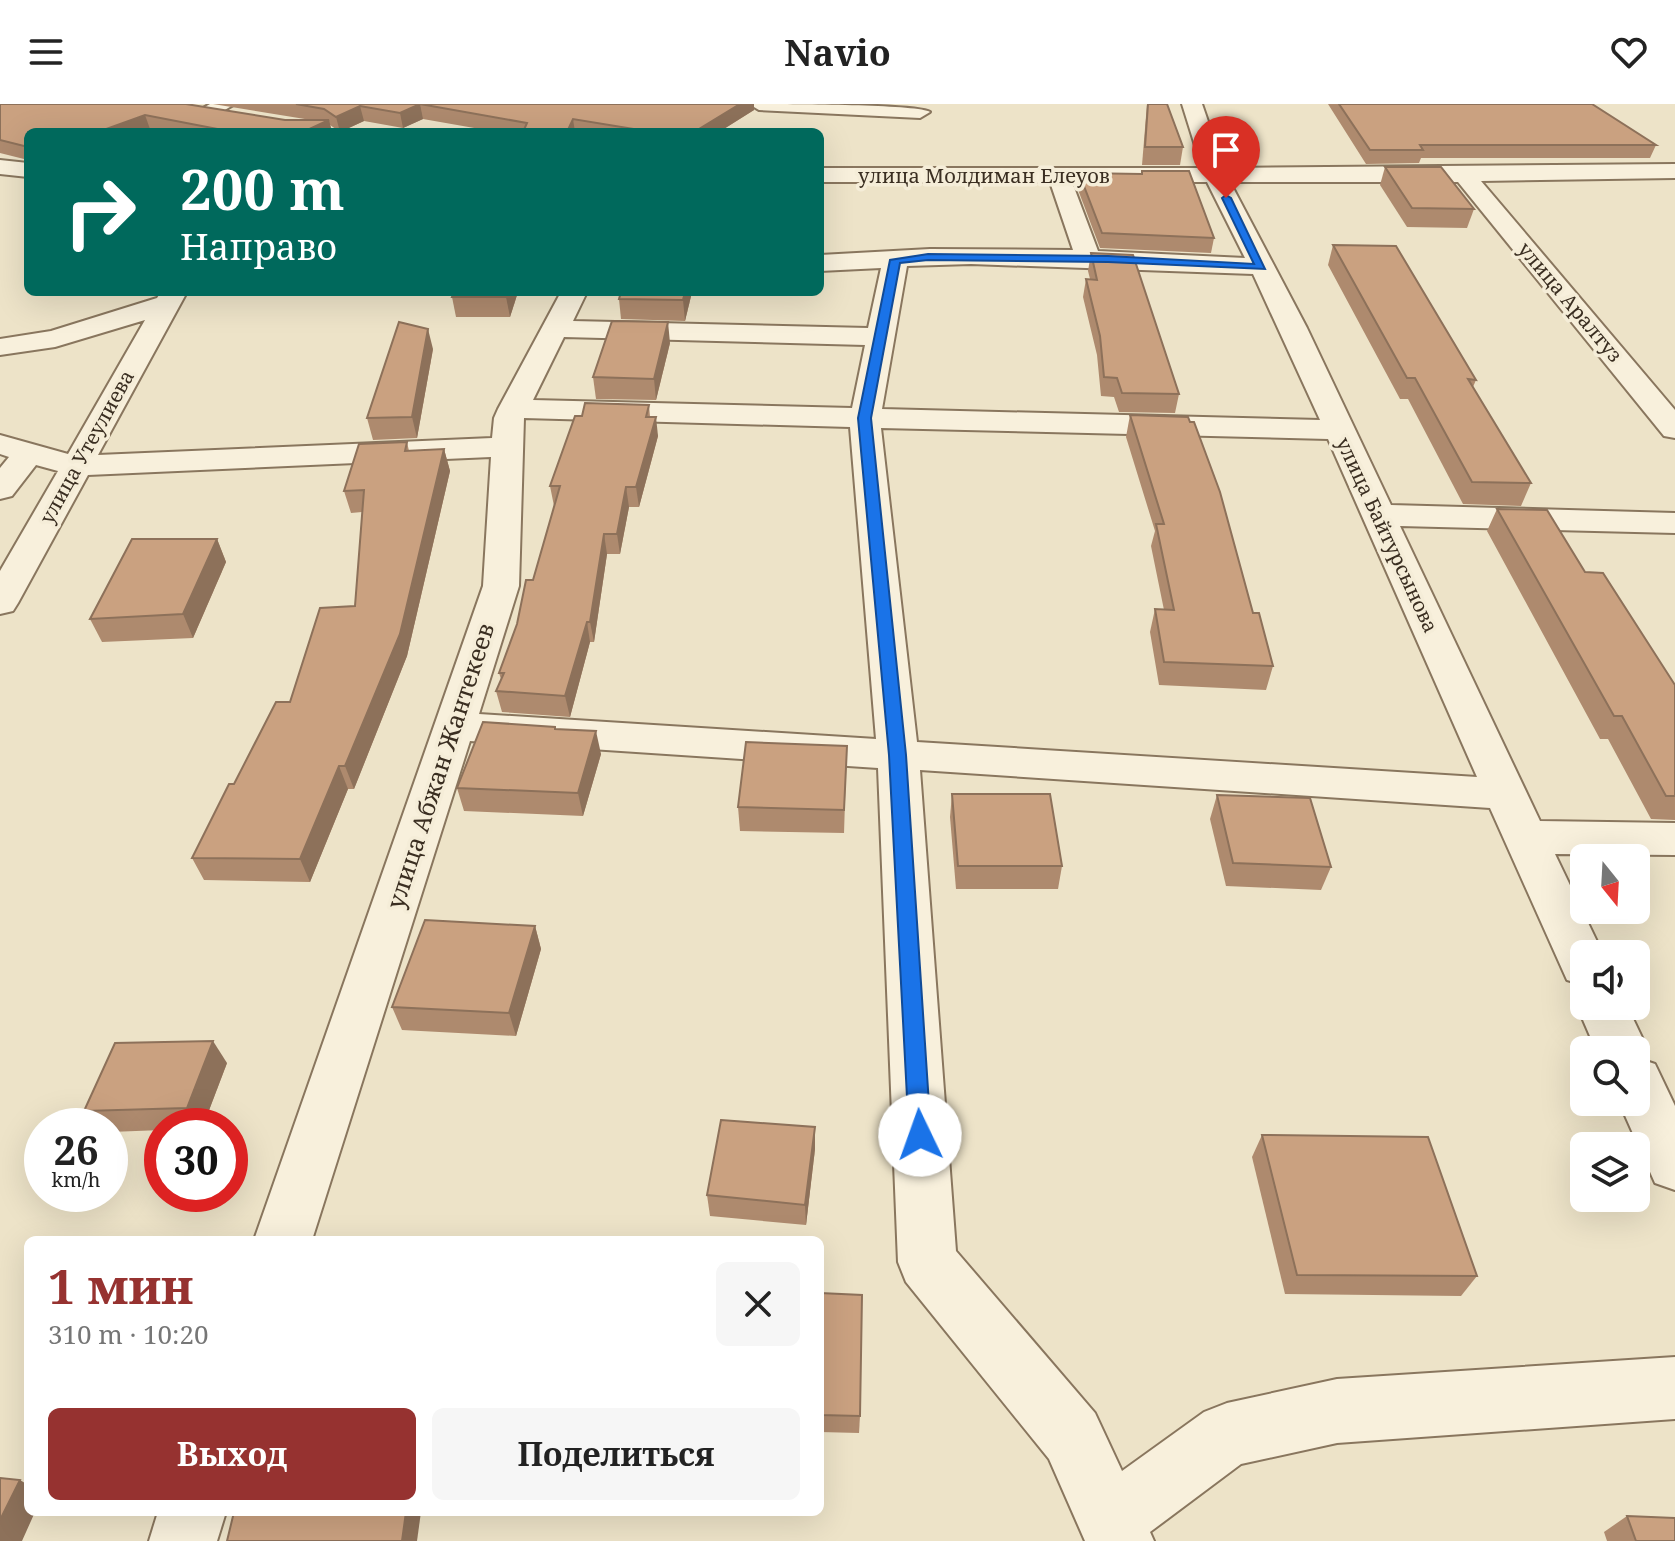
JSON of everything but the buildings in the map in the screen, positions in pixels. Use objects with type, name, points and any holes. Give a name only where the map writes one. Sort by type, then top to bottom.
[{"type":"street","name":"улица Байтурсынова","points":[[1192,104],[1215,175],[1339,430],[1572,940]]},
{"type":"street","points":[[171,106],[225,111]]},
{"type":"street","points":[[753,109],[920,112]]},
{"type":"street","points":[[181,128],[225,111]]},
{"type":"street","points":[[0,167],[24,170]]},
{"type":"street","name":"улица Молдиман Елеуов","points":[[824,175],[1464,175],[1675,171]]},
{"type":"street","name":"улица Аралтуз","points":[[1464,175],[1675,429]]},
{"type":"street","points":[[1059,176],[1088,259]]},
{"type":"street","points":[[824,263],[857,264],[928,257],[1088,259],[1261,267]]},
{"type":"street","points":[[895,260],[865,418],[898,755],[927,1262],[1072,1436],[1115,1530],[1227,1435],[1337,1411],[1675,1388]]},
{"type":"street","name":"улица Абжан Жантекеев","points":[[284,1236],[501,586],[510,428],[572,296]]},
{"type":"street","points":[[0,347],[55,339],[171,298]]},
{"type":"street","name":"улица Утеулиева","points":[[0,603],[171,298]]},
{"type":"street","points":[[555,329],[881,337]]},
{"type":"street","points":[[0,489],[14,449],[76,466],[510,428],[865,418],[1339,430]]},
{"type":"street","points":[[1378,515],[1675,523]]},
{"type":"street","points":[[454,726],[1506,794]]},
{"type":"street","points":[[1525,837],[1675,839]]},
{"type":"street","points":[[1650,1111],[1675,1165]]},
{"type":"street","points":[[183,1541],[191,1516]]},
{"type":"route","points":[[920,1135],[898,755],[865,418],[895,260],[928,257],[1108,259],[1261,267],[1226,198]]}]
